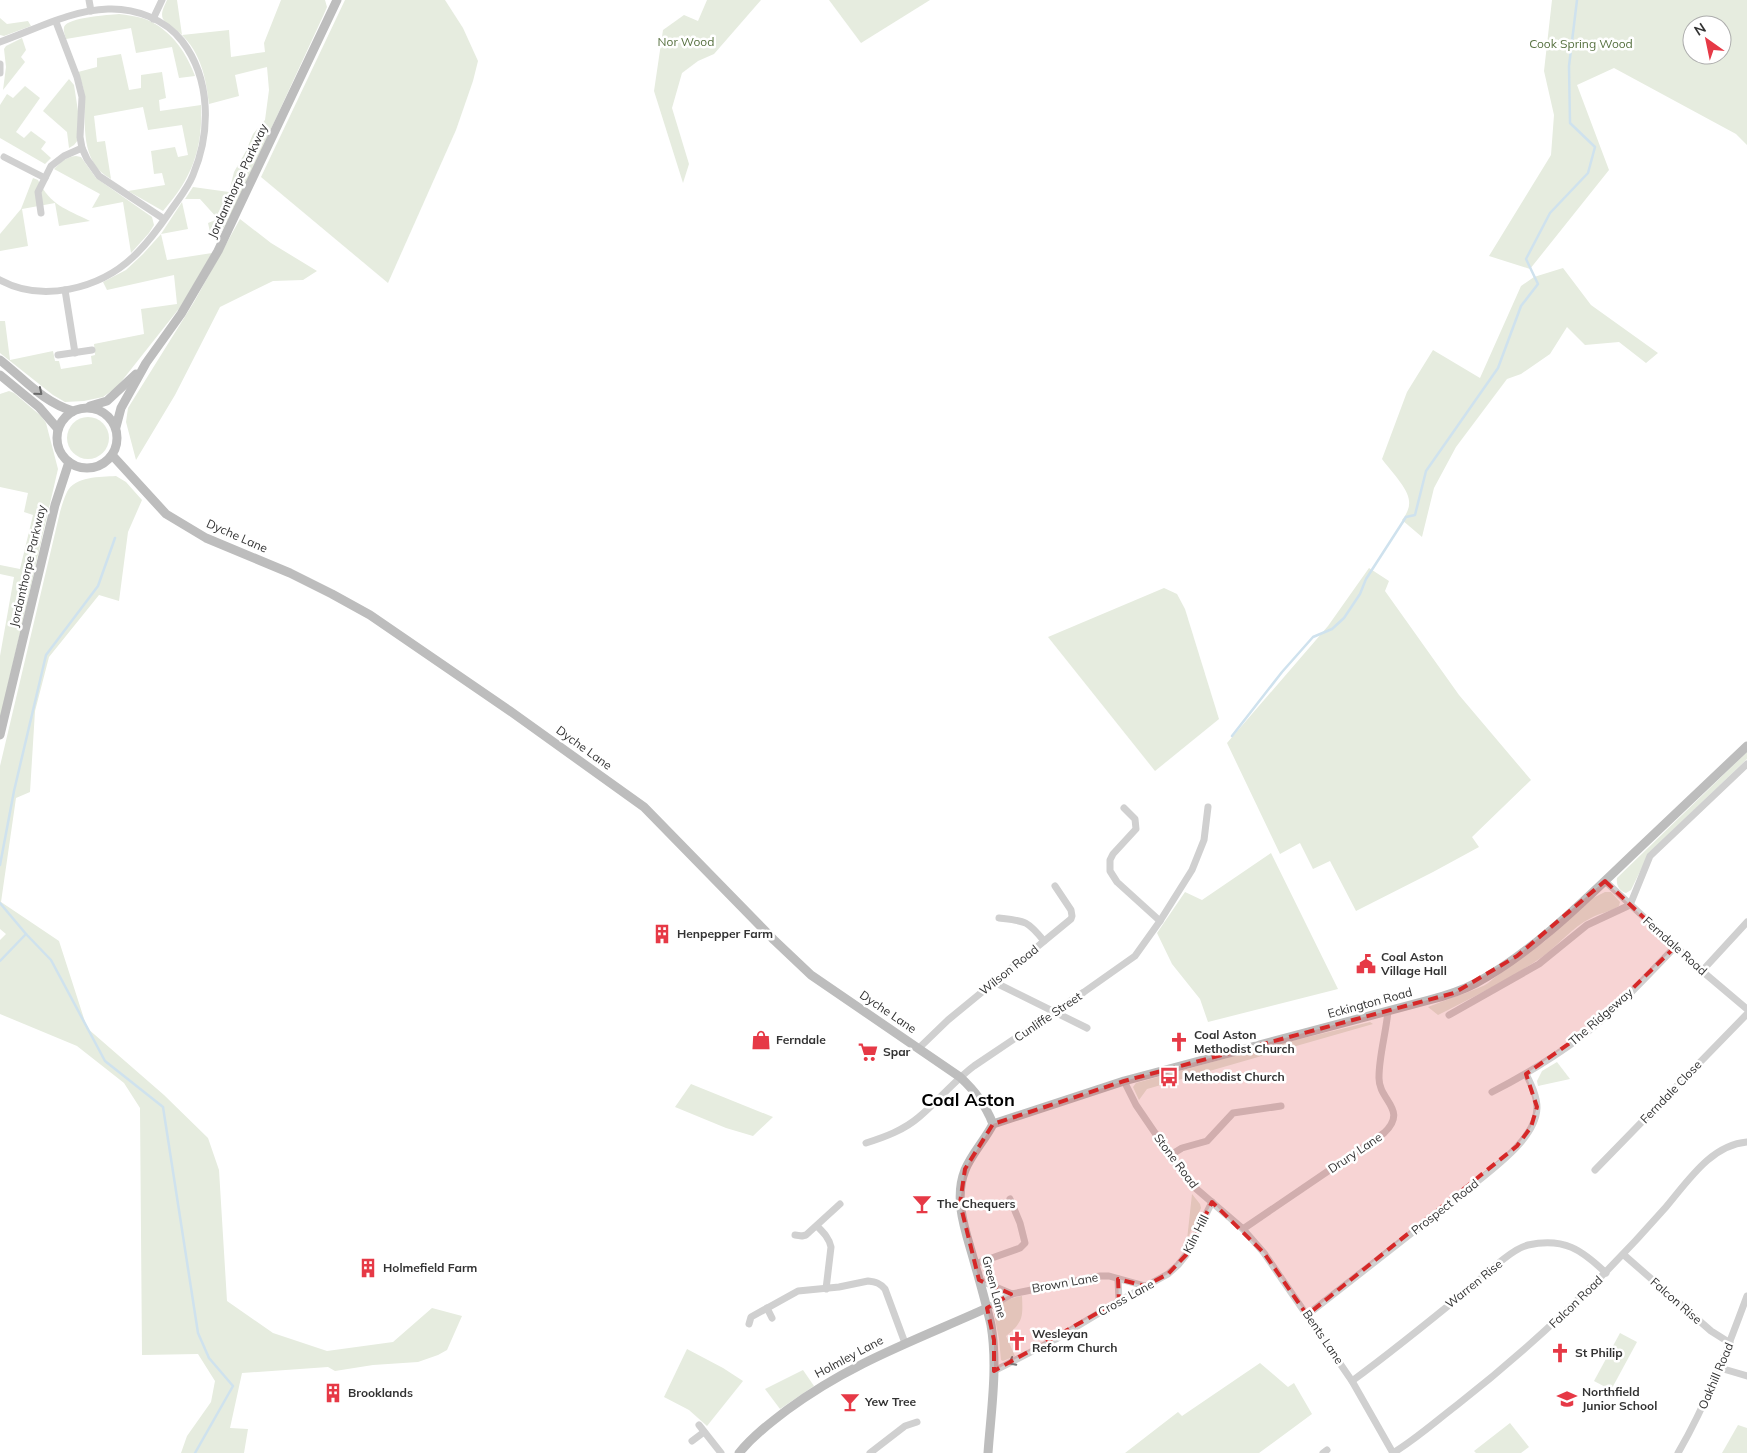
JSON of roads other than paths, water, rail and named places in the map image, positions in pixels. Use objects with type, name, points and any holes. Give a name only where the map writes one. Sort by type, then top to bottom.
[{"type":"main road","name":"Jordanthorpe Parkway","points":[[116,427],[121,408],[146,363],[180,314],[218,251],[337,0]]},
{"type":"main road","points":[[0,360],[50,401],[60,407],[73,411]]},
{"type":"main road","name":"Jordanthorpe Parkway","points":[[88,407],[107,401],[146,363]]},
{"type":"main road","points":[[1,377],[39,406],[58,429]]},
{"type":"main road","points":[[88,407],[99,409],[111,418],[116,427],[117,443],[112,455],[104,463],[92,468],[81,468],[69,462],[61,455],[57,445],[58,429],[62,420],[73,411],[88,407]]},
{"type":"main road","name":"Dyche Lane","points":[[112,455],[166,514],[206,538],[290,573],[370,616],[510,711],[644,807],[774,940],[811,974],[960,1077],[986,1106],[993,1124]]},
{"type":"main road","name":"Jordanthorpe Parkway","points":[[0,736],[55,505],[69,462]]},
{"type":"main road","name":"Eckington Road","points":[[993,1124],[1124,1082],[1454,993],[1474,984],[1495,972],[1553,929],[1747,746]]},
{"type":"main road","name":"Green Lane","points":[[988,1453],[994,1371],[994,1340],[962,1216],[960,1188],[965,1169],[993,1124]]},
{"type":"main road","name":"Holmley Lane","points":[[739,1453],[752,1438],[773,1421],[829,1381],[905,1343],[987,1308]]},
{"type":"street","points":[[89,0],[92,11]]},
{"type":"street","points":[[153,19],[162,0]]},
{"type":"street","points":[[0,42],[92,11],[121,10],[134,12],[153,19],[172,31],[186,47],[197,69],[206,103],[204,140],[193,176],[141,249],[119,268],[106,276],[65,290],[51,292],[23,289],[0,280]]},
{"type":"street","points":[[56,22],[82,97],[80,137],[82,148],[93,169],[98,176],[164,219]]},
{"type":"street","points":[[0,64],[0,73]]},
{"type":"street","points":[[41,213],[38,192],[52,166],[58,160],[82,148]]},
{"type":"street","points":[[4,157],[45,178]]},
{"type":"street","points":[[65,290],[75,353]]},
{"type":"street","points":[[58,355],[92,350]]},
{"type":"street","points":[[1,377],[9,367]]},
{"type":"street","points":[[1449,1015],[1539,964],[1587,925],[1630,905],[1650,856],[1747,764]]},
{"type":"street","name":"Cunliffe Street","points":[[866,1143],[889,1131],[907,1126],[920,1117],[960,1077],[1135,956],[1185,883],[1199,856],[1205,834],[1208,807]]},
{"type":"street","points":[[1124,808],[1134,819],[1136,829],[1113,854],[1110,860],[1110,871],[1117,882],[1160,921]]},
{"type":"street","name":"Ferndale Road","points":[[1605,881],[1675,947],[1747,1009]]},
{"type":"street","name":"Wilson Road","points":[[919,1048],[948,1020],[1067,923],[1072,916],[1071,910],[1055,886]]},
{"type":"street","points":[[999,918],[1028,923],[1044,941]]},
{"type":"street","points":[[1702,971],[1747,922]]},
{"type":"street","name":"The Ridgeway","points":[[1492,1092],[1526,1074],[1588,1031],[1618,1005],[1675,947]]},
{"type":"street","points":[[994,982],[1087,1028]]},
{"type":"street","name":"Drury Lane","points":[[1243,1229],[1384,1133],[1390,1127],[1394,1120],[1394,1114],[1381,1089],[1379,1078],[1388,1011]]},
{"type":"street","name":"Ferndale Close","points":[[1595,1170],[1747,1014]]},
{"type":"street","name":"Prospect Road","points":[[1307,1314],[1488,1173],[1526,1136],[1535,1118],[1537,1107],[1535,1096],[1526,1074]]},
{"type":"street","name":"Stone Road","points":[[1124,1082],[1136,1105],[1169,1156],[1193,1186],[1243,1229]]},
{"type":"street","points":[[1169,1156],[1182,1148],[1207,1141],[1233,1113],[1268,1112],[1281,1106]]},
{"type":"street","name":"Falcon Road","points":[[1393,1453],[1472,1393],[1520,1354],[1562,1316],[1624,1255],[1705,1164],[1722,1149],[1747,1142]]},
{"type":"street","points":[[975,1264],[1020,1248],[1025,1244],[1020,1222],[1010,1199]]},
{"type":"street","name":"Kiln Hill","points":[[1178,1265],[1186,1255],[1212,1202]]},
{"type":"street","points":[[795,1235],[802,1236],[817,1226],[840,1204]]},
{"type":"street","points":[[817,1226],[826,1236],[831,1247],[826,1289]]},
{"type":"street","name":"Bents Lane","points":[[1243,1229],[1264,1253],[1352,1380],[1393,1453]]},
{"type":"street","name":"Warren Rise","points":[[1352,1380],[1393,1351],[1520,1248],[1548,1242],[1560,1243],[1586,1255],[1606,1273]]},
{"type":"street","name":"Falcon Rise","points":[[1624,1255],[1711,1331],[1730,1343]]},
{"type":"street","name":"Cross Lane","points":[[994,1371],[1056,1339],[1168,1274],[1178,1265]]},
{"type":"street","name":"Brown Lane","points":[[987,1308],[1012,1294],[1088,1278],[1109,1276],[1145,1286]]},
{"type":"street","name":"Brown Lane","points":[[1118,1278],[1119,1301]]},
{"type":"street","points":[[978,1280],[1012,1294]]},
{"type":"street","points":[[749,1324],[751,1317],[798,1291],[826,1289],[868,1281],[881,1285],[886,1290],[905,1343]]},
{"type":"street","name":"Oakhill Road","points":[[1678,1453],[1704,1406],[1747,1296]]},
{"type":"street","points":[[767,1308],[772,1318]]},
{"type":"street","points":[[1720,1368],[1747,1376]]},
{"type":"street","points":[[870,1453],[905,1426],[917,1422]]},
{"type":"street","points":[[699,1425],[721,1453]]},
{"type":"street","points":[[692,1441],[704,1432]]},
{"type":"waterway","points":[[1232,736],[1282,672],[1313,637],[1332,629],[1344,618],[1360,594],[1366,579],[1406,517],[1415,515],[1426,471],[1498,368],[1521,306],[1538,284],[1526,259],[1550,213],[1588,173],[1595,147],[1570,123],[1569,66],[1577,0]]},
{"type":"waterway","points":[[0,865],[14,791],[46,655],[98,586],[115,538]]},
{"type":"waterway","points":[[0,903],[51,960],[105,1061],[163,1107],[198,1333],[209,1358],[233,1386],[195,1453]]},
{"type":"waterway","points":[[0,961],[26,934]]},
{"type":"place","name":"Henpepper Farm","points":[[662,934]]},
{"type":"place","name":"Coal Aston Village Hall","points":[[1366,964]]},
{"type":"place","name":"Ferndale","points":[[761,1040]]},
{"type":"place","name":"Coal Aston Methodist Church","points":[[1179,1042]]},
{"type":"place","name":"Spar","points":[[868,1052]]},
{"type":"place","name":"Methodist Church","points":[[1169,1077]]},
{"type":"place","name":"The Chequers","points":[[922,1204]]},
{"type":"place","name":"Holmefield Farm","points":[[368,1268]]},
{"type":"place","name":"Wesleyan Reform Church","points":[[1017,1341]]},
{"type":"place","name":"St Philip","points":[[1560,1353]]},
{"type":"place","name":"Brooklands","points":[[333,1393]]},
{"type":"place","name":"Northfield Junior School","points":[[1567,1399]]},
{"type":"place","name":"Yew Tree","points":[[850,1402]]},
{"type":"district","name":"Coal Aston","points":[[968,1100]]},
{"type":"park label","name":"Nor Wood","points":[[686,42]]},
{"type":"park label","name":"Cook Spring Wood","points":[[1581,44]]}]
